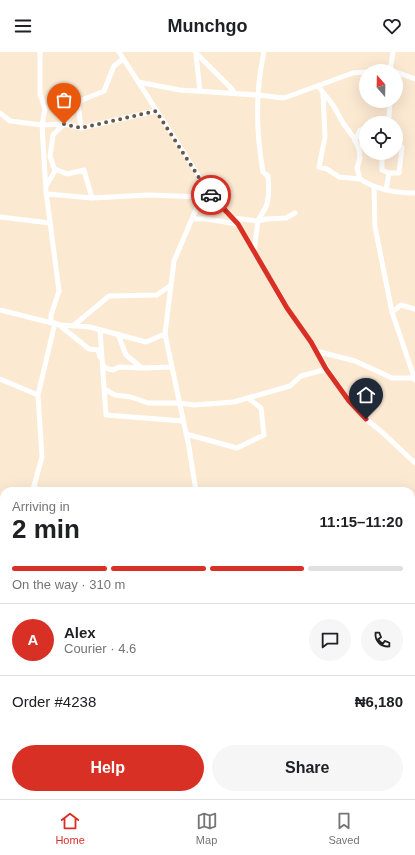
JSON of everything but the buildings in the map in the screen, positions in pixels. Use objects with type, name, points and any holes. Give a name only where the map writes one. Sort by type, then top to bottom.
[{"type":"street","points":[[40,52],[40,94],[45,109],[42,124],[45,187],[59,291],[51,315],[54,323],[89,349],[98,350],[106,368],[113,370],[119,367],[172,367]]},
{"type":"street","points":[[119,52],[207,190],[238,224],[287,308],[311,342],[326,369],[349,401],[366,419],[415,464]]},
{"type":"street","points":[[254,251],[258,222],[260,214],[267,204],[269,186],[268,176],[263,172],[258,140],[258,95],[264,52]]},
{"type":"street","points":[[392,64],[393,52]]},
{"type":"street","points":[[196,53],[235,94]]},
{"type":"street","points":[[196,53],[200,91]]},
{"type":"street","points":[[45,187],[56,171],[50,156],[53,135],[64,124],[82,100],[104,92],[114,66],[123,58]]},
{"type":"street","points":[[138,82],[180,90],[284,98],[352,72],[359,72]]},
{"type":"street","points":[[403,75],[415,79]]},
{"type":"street","points":[[318,86],[333,105],[355,140],[359,149],[360,158],[357,168],[360,179]]},
{"type":"street","points":[[324,93],[325,137],[319,167],[327,169],[339,177],[360,179],[374,187],[402,193],[415,193]]},
{"type":"street","points":[[78,104],[81,128]]},
{"type":"street","points":[[0,113],[10,121],[42,124],[64,124],[81,128],[156,111]]},
{"type":"street","points":[[355,140],[359,132]]},
{"type":"street","points":[[382,160],[382,170],[389,173],[399,173],[400,160]]},
{"type":"street","points":[[55,169],[67,174],[84,170],[92,198]]},
{"type":"street","points":[[386,190],[389,173]]},
{"type":"street","points":[[316,351],[355,361],[392,378],[415,379],[392,312],[375,227],[374,187]]},
{"type":"street","points":[[195,487],[184,422],[165,334],[174,261],[202,197],[207,190]]},
{"type":"street","points":[[48,194],[92,198],[149,195],[202,197]]},
{"type":"street","points":[[232,218],[258,222],[286,218],[295,213]]},
{"type":"street","points":[[0,217],[50,223]]},
{"type":"street","points":[[193,219],[207,219],[238,224]]},
{"type":"street","points":[[73,326],[109,296],[157,295],[171,285]]},
{"type":"street","points":[[392,312],[402,305],[415,309]]},
{"type":"street","points":[[0,310],[54,323],[90,327],[146,342],[165,334]]},
{"type":"street","points":[[34,487],[42,457],[38,395],[54,323]]},
{"type":"street","points":[[100,330],[106,416],[184,422]]},
{"type":"street","points":[[118,334],[126,355],[142,368]]},
{"type":"street","points":[[104,389],[115,395],[130,397],[148,403],[180,403],[194,405],[234,402],[290,386],[301,376],[326,369]]},
{"type":"street","points":[[0,379],[38,395]]},
{"type":"street","points":[[186,434],[237,448],[264,435],[261,408],[248,398]]},
{"type":"way so far","points":[[64,124],[81,128],[156,111],[211,195]]},
{"type":"route","points":[[211,195],[238,224],[287,308],[311,342],[326,369],[349,401],[366,419]]}]
